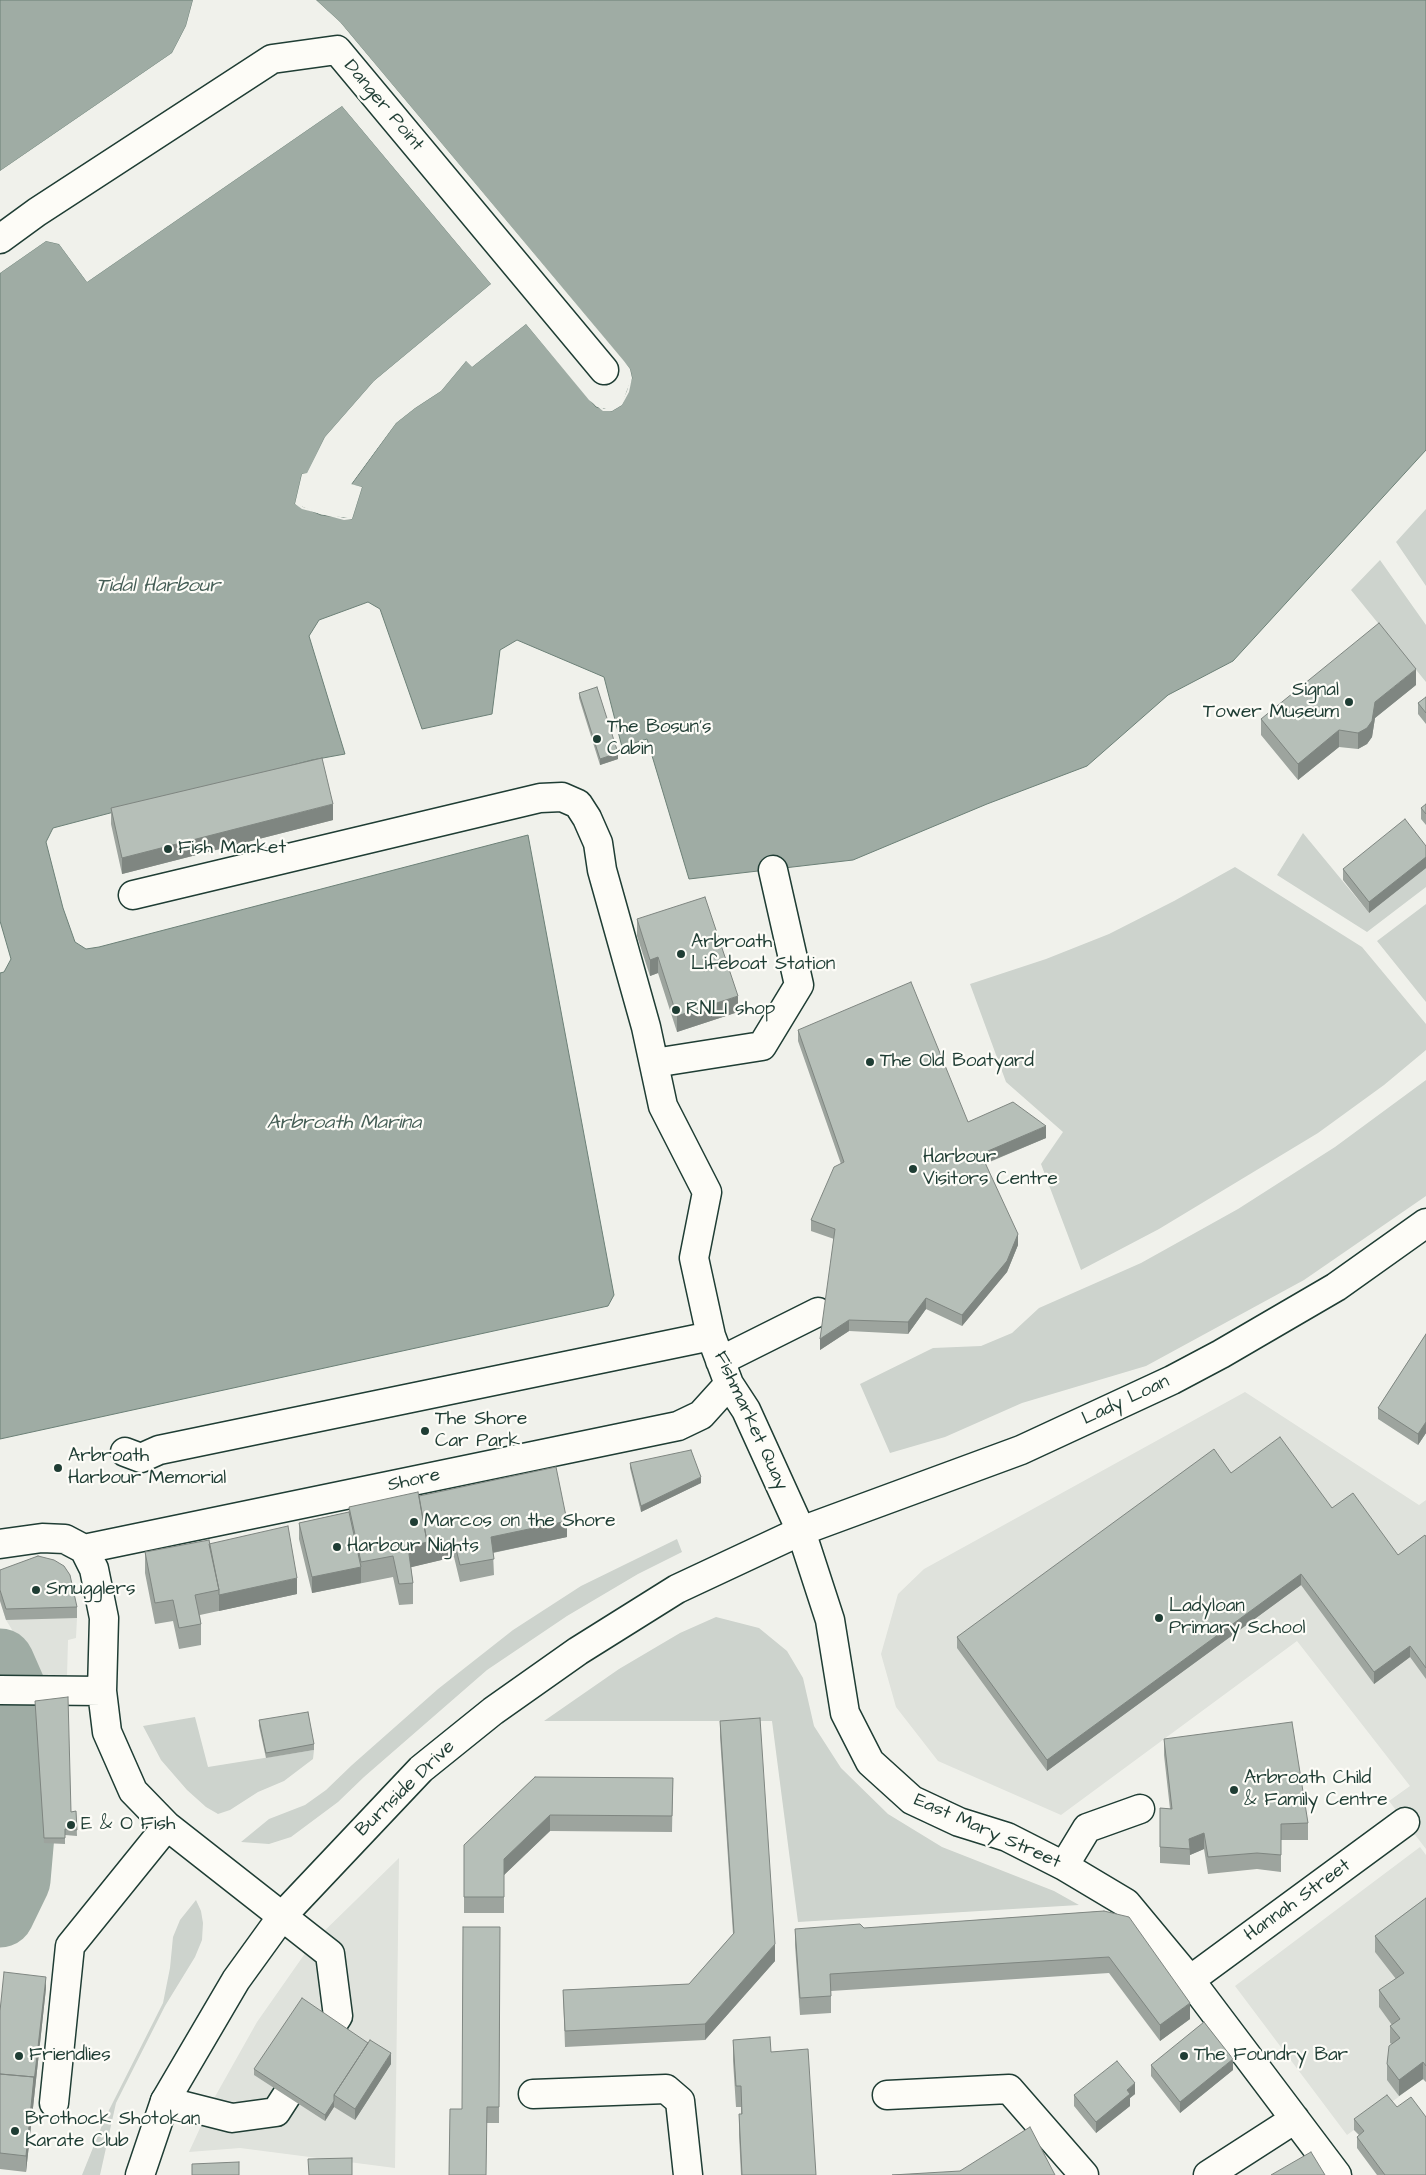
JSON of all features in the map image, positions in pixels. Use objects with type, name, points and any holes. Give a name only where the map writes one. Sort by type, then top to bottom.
[{"type":"street","name":"Danger Point","points":[[0,239],[37,212],[272,60],[337,50],[604,370]]},
{"type":"street","points":[[133,895],[540,798],[562,797],[578,804],[587,818],[598,843],[602,870],[646,1027],[654,1063],[762,1046],[799,985],[773,870]]},
{"type":"street","name":"Fishmarket Quay","points":[[654,1063],[663,1106],[707,1192],[694,1258],[710,1336],[725,1372],[746,1410],[801,1530]]},
{"type":"street","name":"Lady Loan","points":[[801,1530],[1021,1450],[1172,1380],[1221,1354],[1336,1287],[1426,1224]]},
{"type":"street","points":[[725,1372],[818,1312]]},
{"type":"street","points":[[125,1452],[141,1458],[159,1450],[710,1336]]},
{"type":"street","name":"Shore","points":[[84,1549],[678,1426],[701,1415],[725,1372]]},
{"type":"street","name":"East Mary Street","points":[[801,1530],[830,1620],[845,1714],[870,1762],[912,1800],[959,1822],[1007,1837],[1064,1866],[1126,1903],[1190,1980],[1338,2175]]},
{"type":"street","name":"Burnside Drive","points":[[140,2175],[165,2101],[236,1980],[282,1915],[421,1769],[493,1711],[578,1651],[677,1589],[801,1530]]},
{"type":"street","points":[[0,1544],[42,1538],[65,1539],[84,1549],[94,1569],[104,1618],[102,1690],[106,1732],[133,1791],[167,1826],[330,1954],[338,2016],[276,2112],[232,2118],[165,2101]]},
{"type":"street","points":[[0,1690],[102,1690]]},
{"type":"street","points":[[1064,1866],[1087,1828],[1140,1809]]},
{"type":"street","name":"Hannah Street","points":[[1190,1980],[1405,1822]]},
{"type":"street","points":[[54,2103],[70,1946],[167,1826]]},
{"type":"street","points":[[532,2094],[666,2089],[680,2101],[688,2175]]},
{"type":"street","points":[[887,2095],[1009,2089],[1084,2175]]},
{"type":"street","points":[[1208,2175],[1295,2119]]},
{"type":"shaded area","points":[[1426,509],[1426,586],[1396,542]]},
{"type":"shaded area","points":[[1380,560],[1426,625],[1426,682],[1351,590]]},
{"type":"shaded area","points":[[1303,833],[1369,913],[1426,868],[1426,887],[1367,932],[1277,875]]},
{"type":"shaded area","points":[[1235,867],[1362,947],[1426,1024],[1426,1050],[1384,1085],[1318,1133],[1159,1229],[1081,1270],[1041,1164],[1063,1132],[1006,1082],[970,984],[1046,959],[1109,934]]},
{"type":"shaded area","points":[[1426,904],[1426,1002],[1377,941]]},
{"type":"shaded area","points":[[1426,1080],[1426,1196],[1304,1280],[1146,1366],[1022,1403],[945,1437],[890,1453],[860,1384],[933,1348],[981,1346],[1012,1333],[1039,1308],[1141,1263],[1238,1209],[1335,1147]]},
{"type":"shaded area","name":"Ladyloan Primary School","points":[[1245,1392],[1419,1505],[1426,1500],[1426,1849],[1389,1801],[1410,1786],[1297,1641],[1061,1815],[938,1761],[896,1707],[881,1654],[898,1594],[924,1569]]},
{"type":"shaded area","points":[[677,1539],[682,1552],[638,1574],[567,1616],[487,1670],[338,1802],[291,1837],[269,1844],[241,1842],[269,1819],[305,1805],[326,1790],[438,1689],[513,1630],[581,1586]]},
{"type":"shaded area","points":[[0,1581],[73,1595],[77,1618],[76,1638],[68,1640],[67,1677],[27,1682],[19,1641],[6,1620],[0,1601]]},
{"type":"shaded area","points":[[716,1617],[759,1628],[787,1651],[803,1678],[814,1726],[841,1768],[888,1814],[942,1847],[1054,1891],[1079,1905],[798,1922],[772,1721],[544,1721],[619,1669],[680,1633]]},
{"type":"shaded area","points":[[195,1717],[208,1767],[314,1750],[313,1759],[284,1781],[258,1792],[230,1810],[218,1814],[206,1807],[187,1790],[161,1760],[143,1726]]},
{"type":"shaded area","points":[[1420,1847],[1426,1855],[1426,2082],[1423,2079],[1347,2135],[1235,1986]]},
{"type":"shaded area","points":[[399,1858],[395,2168],[240,2148],[189,2152],[212,2102],[257,2022],[313,1942]]},
{"type":"shaded area","points":[[196,1900],[201,1911],[203,1923],[202,1940],[195,1957],[165,2006],[116,2103],[100,2175],[82,2175],[105,2118],[163,2003],[170,1968],[173,1937],[180,1920]]},
{"type":"water","points":[[0,0],[193,0],[186,26],[172,53],[0,171]]},
{"type":"water","points":[[316,0],[1426,0],[1426,450],[1233,661],[1168,695],[1087,766],[987,804],[853,860],[689,879],[647,739],[622,747],[604,677],[517,640],[500,650],[492,714],[422,729],[380,609],[368,602],[319,620],[309,636],[345,754],[312,760],[53,828],[46,842],[63,908],[75,942],[86,949],[99,947],[528,835],[614,1295],[608,1306],[0,1439],[0,973],[4,972],[11,959],[0,921],[0,273],[46,241],[59,244],[87,282],[342,106],[491,284],[374,381],[325,437],[307,474],[302,474],[295,504],[321,515],[352,519],[362,487],[351,485],[396,423],[441,391],[466,361],[472,367],[526,324],[596,407],[612,411],[622,405],[632,378],[630,369],[340,22]]},
{"type":"pier","points":[[193,0],[195,0],[188,27],[174,54],[0,173],[0,171],[172,53],[186,26]]},
{"type":"pier","points":[[313,0],[316,0],[340,22],[624,361],[630,369],[632,378],[629,392],[622,405],[612,411],[603,411],[589,400],[526,324],[472,367],[466,361],[441,391],[396,423],[351,484],[362,487],[352,519],[344,520],[302,509],[295,504],[302,474],[307,473],[325,437],[374,381],[491,284],[342,106],[87,282],[59,244],[46,241],[0,273],[0,270],[46,238],[60,242],[88,279],[343,103],[494,284],[375,383],[327,438],[309,475],[304,476],[298,503],[303,507],[344,518],[350,517],[358,489],[350,487],[349,484],[394,421],[440,389],[465,359],[468,359],[472,364],[526,322],[598,405],[604,409],[611,409],[621,403],[627,391],[630,378],[627,370],[338,24]]},
{"type":"building","name":"Signal Tower Museum","points":[[1379,623],[1416,669],[1375,702],[1372,721],[1367,728],[1358,733],[1339,730],[1298,764],[1261,719]]},
{"type":"building","points":[[597,687],[618,753],[600,759],[579,693]]},
{"type":"building","points":[[1426,697],[1426,713],[1418,703]]},
{"type":"building","name":"Fish Market","points":[[322,758],[333,804],[122,858],[111,808]]},
{"type":"building","points":[[1426,804],[1426,814],[1421,808]]},
{"type":"building","points":[[1405,819],[1426,846],[1426,857],[1369,902],[1343,869]]},
{"type":"building","name":"Arbroath Lifeboat Station","points":[[705,897],[738,996],[677,1016],[658,957],[650,960],[637,919]]},
{"type":"building","name":"Harbour Visitors Centre","points":[[911,982],[968,1122],[1013,1102],[1046,1126],[981,1154],[1018,1234],[1007,1261],[962,1315],[926,1298],[908,1322],[849,1320],[820,1339],[835,1229],[811,1220],[834,1167],[844,1162],[798,1030]]},
{"type":"building","points":[[1426,1334],[1426,1422],[1418,1434],[1378,1408]]},
{"type":"building","name":"Ladyloan Primary School","points":[[1280,1437],[1332,1508],[1353,1493],[1398,1555],[1425,1535],[1426,1668],[1410,1646],[1374,1672],[1301,1574],[1047,1760],[957,1637],[1214,1449],[1231,1473]]},
{"type":"building","points":[[691,1450],[701,1477],[641,1506],[630,1463]]},
{"type":"building","points":[[556,1467],[567,1521],[491,1537],[494,1559],[460,1565],[454,1541],[427,1547],[419,1496]]},
{"type":"building","points":[[418,1492],[427,1542],[408,1547],[413,1583],[399,1584],[393,1556],[361,1562],[349,1507]]},
{"type":"building","points":[[349,1512],[361,1567],[312,1577],[299,1523]]},
{"type":"building","points":[[288,1526],[297,1578],[219,1595],[209,1544]]},
{"type":"building","points":[[209,1540],[219,1590],[195,1595],[201,1624],[179,1628],[173,1600],[155,1603],[145,1552]]},
{"type":"building","name":"Smugglers","points":[[38,1556],[54,1560],[64,1566],[70,1575],[77,1607],[6,1609],[0,1590],[0,1570]]},
{"type":"building","points":[[68,1697],[71,1812],[76,1811],[77,1830],[65,1829],[65,1838],[44,1838],[35,1701]]},
{"type":"building","points":[[308,1712],[314,1744],[266,1753],[259,1720]]},
{"type":"building","points":[[760,1718],[775,1944],[705,2024],[565,2031],[563,1990],[689,1984],[734,1933],[720,1721]]},
{"type":"building","name":"Arbroath Child & Family Centre","points":[[1292,1722],[1308,1823],[1281,1824],[1281,1855],[1257,1853],[1208,1857],[1204,1833],[1189,1839],[1190,1849],[1160,1847],[1160,1808],[1172,1809],[1164,1739]]},
{"type":"building","points":[[535,1777],[673,1778],[672,1816],[550,1815],[504,1859],[504,1897],[464,1897],[464,1845]]},
{"type":"building","points":[[1426,1898],[1426,2066],[1423,2062],[1399,2080],[1387,2064],[1389,2046],[1400,2038],[1390,2026],[1400,2019],[1379,1990],[1404,1973],[1375,1936]]},
{"type":"building","points":[[1104,1911],[1129,1917],[1190,2003],[1160,2025],[1109,1957],[830,1974],[831,1996],[800,1998],[795,1929],[860,1924],[864,1928]]},
{"type":"building","points":[[463,1927],[500,1927],[499,2107],[487,2107],[486,2175],[449,2175],[450,2109],[462,2109]]},
{"type":"building","name":"Friendlies","points":[[4,1972],[46,1977],[34,2082],[34,2077],[0,2074],[0,2011]]},
{"type":"building","points":[[302,1998],[368,2043],[334,2095],[334,2101],[325,2115],[254,2069]]},
{"type":"building","points":[[1204,2022],[1233,2059],[1180,2102],[1151,2065]]},
{"type":"building","points":[[770,2037],[771,2052],[808,2049],[816,2175],[742,2175],[739,2114],[742,2114],[741,2086],[736,2086],[733,2040]]},
{"type":"building","points":[[370,2040],[391,2053],[355,2109],[334,2095]]},
{"type":"building","points":[[1117,2061],[1135,2083],[1127,2090],[1130,2094],[1096,2122],[1074,2095]]},
{"type":"building","name":"Brothock Shotokan Karate Club","points":[[0,2074],[34,2077],[26,2156],[0,2153]]},
{"type":"building","points":[[1387,2095],[1397,2107],[1411,2097],[1426,2117],[1426,2175],[1385,2175],[1357,2137],[1364,2131],[1354,2119]]},
{"type":"building","points":[[1030,2127],[1055,2175],[892,2175],[960,2171]]},
{"type":"building","points":[[1311,2152],[1325,2175],[1271,2175]]},
{"type":"building","points":[[352,2158],[352,2175],[309,2175],[308,2159]]},
{"type":"building","points":[[239,2162],[239,2175],[192,2175],[192,2164]]},
{"type":"waterway","points":[[0,1663],[21,1711],[24,1789],[16,1880],[0,1913]]},
{"type":"place","name":"Signal Tower Museum","points":[[1349,702]]},
{"type":"place","name":"The Bosun's Cabin","points":[[597,739]]},
{"type":"place","name":"Fish Market","points":[[168,849]]},
{"type":"place","name":"Arbroath Lifeboat Station","points":[[681,954]]},
{"type":"place","name":"RNLI shop","points":[[676,1010]]},
{"type":"place","name":"The Old Boatyard","points":[[870,1062]]},
{"type":"place","name":"Harbour Visitors Centre","points":[[913,1169]]},
{"type":"place","name":"The Shore Car Park","points":[[425,1431]]},
{"type":"place","name":"Arbroath Harbour Memorial","points":[[58,1468]]},
{"type":"place","name":"Marcos on the Shore","points":[[414,1522]]},
{"type":"place","name":"Harbour Nights","points":[[337,1547]]},
{"type":"place","name":"Smugglers","points":[[36,1590]]},
{"type":"place","name":"Ladyloan Primary School","points":[[1159,1618]]},
{"type":"place","name":"Arbroath Child & Family Centre","points":[[1234,1790]]},
{"type":"place","name":"E & O Fish","points":[[71,1825]]},
{"type":"place","name":"Friendlies","points":[[19,2056]]},
{"type":"place","name":"The Foundry Bar","points":[[1184,2056]]},
{"type":"place","name":"Brothock Shotokan Karate Club","points":[[15,2131]]},
{"type":"water label","name":"Tidal Harbour","points":[[158,587]]},
{"type":"water label","name":"Arbroath Marina","points":[[344,1124]]}]
